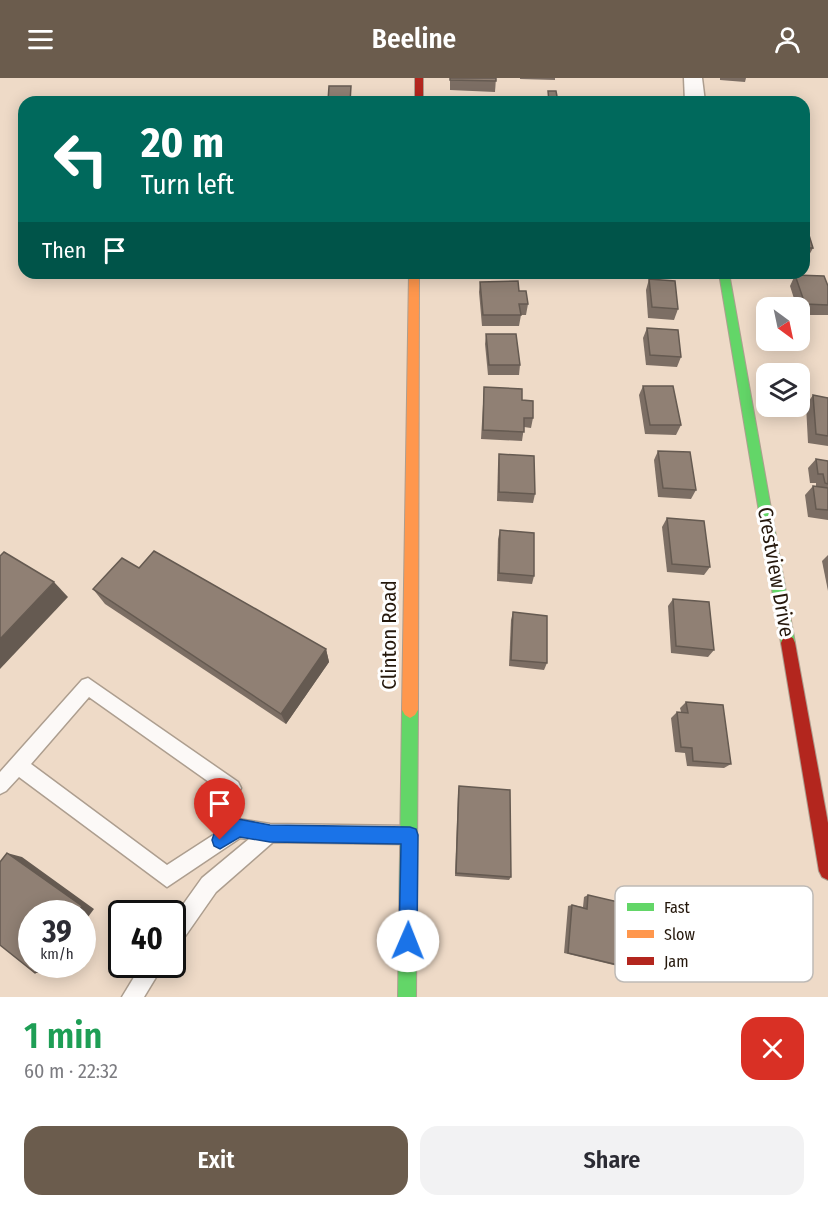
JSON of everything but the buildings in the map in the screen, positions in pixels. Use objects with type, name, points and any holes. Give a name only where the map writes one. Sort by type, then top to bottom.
[{"type":"street","points":[[418,96],[419,78]]},
{"type":"street","points":[[693,78],[694,96]]},
{"type":"street","name":"Clinton Road","points":[[414,279],[409,671],[410,835],[415,993]]},
{"type":"street","name":"Crestview Drive","points":[[725,279],[828,871]]},
{"type":"lane","points":[[0,785],[87,686],[232,788]]},
{"type":"lane","points":[[18,765],[166,877],[238,828],[270,833],[410,835]]},
{"type":"lane","points":[[186,918],[209,885],[270,833]]},
{"type":"lane","points":[[132,997],[145,978]]},
{"type":"traffic: fast","points":[[725,279],[788,643]]},
{"type":"traffic: fast","points":[[407,997],[410,710]]},
{"type":"traffic: slow","points":[[410,710],[414,279]]},
{"type":"traffic: jam","points":[[419,78],[419,96]]},
{"type":"traffic: jam","points":[[788,643],[828,871]]},
{"type":"route","points":[[220,840],[238,828],[270,833],[410,835],[408,941]]}]
